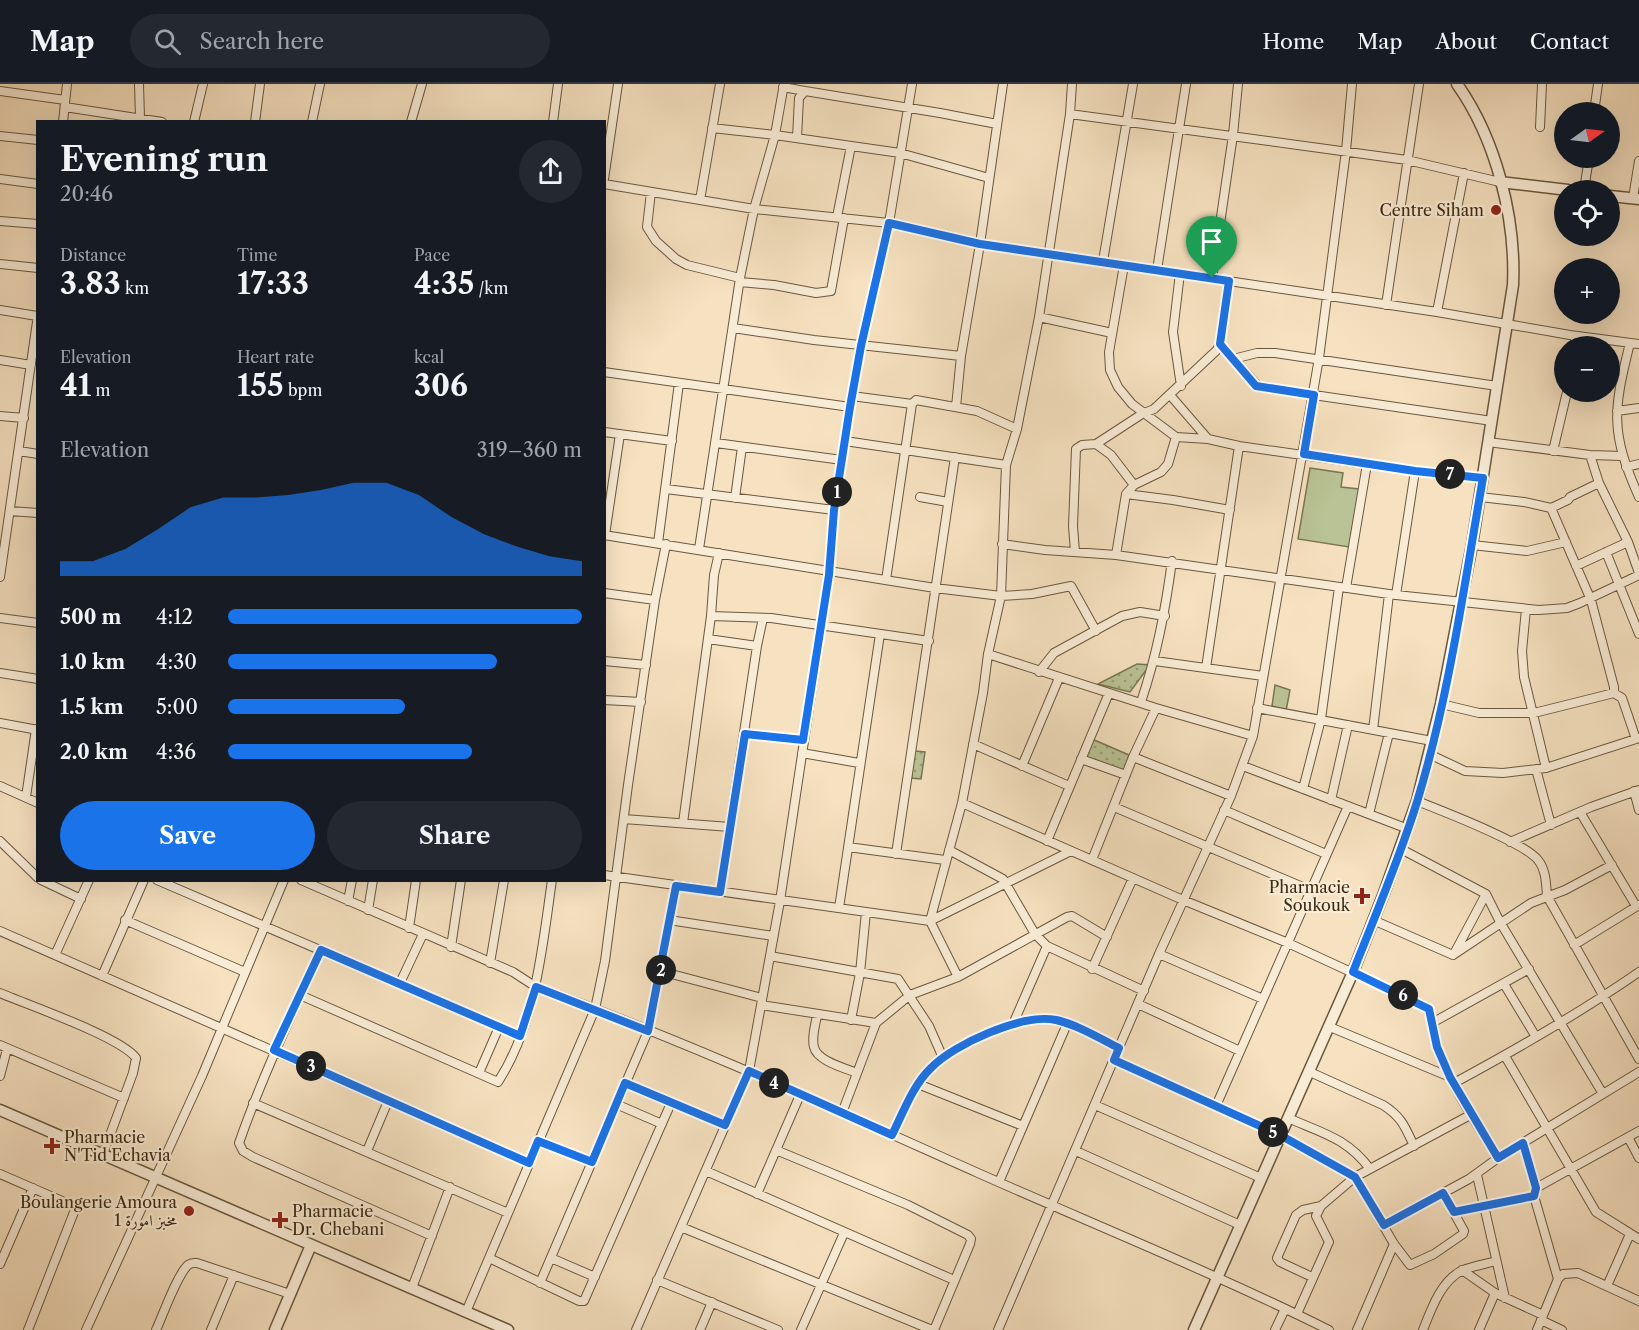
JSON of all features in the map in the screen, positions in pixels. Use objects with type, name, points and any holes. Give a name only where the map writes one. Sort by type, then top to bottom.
[{"type":"street","points":[[63,120],[67,84]]},
{"type":"street","points":[[139,84],[140,118]]},
{"type":"street","points":[[194,120],[203,84]]},
{"type":"street","points":[[255,120],[260,84]]},
{"type":"street","points":[[312,120],[320,84]]},
{"type":"street","points":[[412,120],[422,84]]},
{"type":"street","points":[[553,120],[558,84]]},
{"type":"street","points":[[606,165],[618,84]]},
{"type":"street","points":[[700,200],[720,84]]},
{"type":"street","points":[[636,1330],[749,1071],[780,901],[850,407],[861,346],[889,223],[912,84]]},
{"type":"street","points":[[956,407],[961,356],[1004,84]]},
{"type":"street","points":[[958,976],[930,921],[962,803],[988,654],[1001,596],[1006,465],[1017,429],[1039,317],[1070,114],[1072,84]]},
{"type":"street","points":[[1104,261],[1133,84]]},
{"type":"street","points":[[1157,270],[1186,84]]},
{"type":"street","points":[[1212,278],[1233,135],[1238,84]]},
{"type":"street","points":[[998,1330],[1159,954],[1231,796],[1253,736],[1314,395],[1346,151],[1352,84]]},
{"type":"street","points":[[1386,305],[1419,84]]},
{"type":"street","points":[[1194,1330],[1353,972],[1408,829],[1430,754],[1441,704],[1480,497],[1513,285],[1514,260],[1512,234],[1500,182],[1482,129],[1458,84]]},
{"type":"street","points":[[1540,127],[1542,84]]},
{"type":"street","points":[[1595,102],[1598,84]]},
{"type":"street","points":[[699,549],[740,280],[754,209],[775,135],[784,86],[997,124]]},
{"type":"street","points":[[0,90],[151,120]]},
{"type":"street","points":[[797,138],[799,98],[805,91]]},
{"type":"street","points":[[1070,114],[1407,160],[1500,182],[1554,188]]},
{"type":"street","points":[[712,128],[900,153],[989,178]]},
{"type":"street","points":[[0,135],[36,140]]},
{"type":"street","points":[[651,192],[647,227],[656,241],[676,259],[687,265],[740,280],[816,293],[831,291],[851,146]]},
{"type":"street","points":[[1620,197],[1636,199],[1639,161]]},
{"type":"street","points":[[1437,312],[1464,173]]},
{"type":"street","points":[[0,179],[36,184]]},
{"type":"street","points":[[606,184],[754,209],[889,223],[980,244],[1437,312],[1576,336]]},
{"type":"street","points":[[0,221],[36,224]]},
{"type":"street","points":[[0,264],[36,268]]},
{"type":"street","points":[[1124,265],[1109,352],[1110,370],[1124,395],[1142,414],[1176,437],[1208,439],[1239,446],[1415,471],[1483,478]]},
{"type":"street","points":[[1180,273],[1173,332],[1181,386]]},
{"type":"street","points":[[1075,552],[1072,526],[1076,449],[1082,445],[1096,444],[1142,414],[1154,409],[1213,356],[1220,344],[1229,281]]},
{"type":"street","points":[[0,310],[36,315]]},
{"type":"street","points":[[1039,317],[1112,333]]},
{"type":"street","points":[[0,577],[2,548],[10,511],[36,323]]},
{"type":"street","points":[[733,328],[778,336],[961,356]]},
{"type":"street","points":[[1620,342],[1635,344],[1619,391],[1617,430],[1622,456],[1639,497]]},
{"type":"street","points":[[1220,344],[1256,386],[1492,421]]},
{"type":"street","points":[[1233,359],[1257,353],[1275,352],[1497,386]]},
{"type":"street","points":[[0,360],[31,365]]},
{"type":"street","points":[[606,372],[850,407]]},
{"type":"street","points":[[466,1312],[595,1009],[605,961],[655,600],[679,383]]},
{"type":"street","points":[[1170,395],[1208,439]]},
{"type":"street","points":[[852,396],[912,404]]},
{"type":"street","points":[[886,580],[912,404],[916,400],[977,411],[1017,429]]},
{"type":"street","points":[[1553,451],[1564,402]]},
{"type":"street","points":[[1617,411],[1639,408]]},
{"type":"street","points":[[0,416],[24,418]]},
{"type":"street","points":[[606,432],[672,441]]},
{"type":"street","points":[[606,528],[620,434]]},
{"type":"street","points":[[1116,555],[1126,494],[1134,485],[1161,472],[1168,464],[1176,437]]},
{"type":"street","points":[[845,441],[1006,465]]},
{"type":"street","points":[[1488,442],[1590,455],[1622,456]]},
{"type":"street","points":[[716,444],[842,460]]},
{"type":"street","points":[[1096,444],[1111,455],[1134,485]]},
{"type":"street","points":[[1206,668],[1239,446]]},
{"type":"street","points":[[735,498],[742,447]]},
{"type":"street","points":[[19,451],[36,454]]},
{"type":"street","points":[[1002,544],[1172,561],[1392,595],[1526,609],[1560,609],[1591,600],[1639,574],[1628,542],[1599,483],[1590,455]]},
{"type":"street","points":[[896,854],[955,457]]},
{"type":"street","points":[[1303,789],[1321,719],[1342,588],[1367,464]]},
{"type":"street","points":[[1626,467],[1639,464]]},
{"type":"street","points":[[1373,730],[1392,595],[1415,471]]},
{"type":"street","points":[[1480,497],[1551,508],[1568,500],[1570,496],[1599,483]]},
{"type":"street","points":[[666,489],[834,510]]},
{"type":"street","points":[[1126,494],[1230,510]]},
{"type":"street","points":[[920,497],[948,502]]},
{"type":"street","points":[[1551,508],[1591,600],[1614,693]]},
{"type":"street","points":[[10,511],[36,513]]},
{"type":"street","points":[[606,535],[935,588],[1001,596],[1032,594],[1071,586],[1096,632]]},
{"type":"street","points":[[1472,545],[1527,551],[1566,542]]},
{"type":"street","points":[[1576,567],[1628,542]]},
{"type":"street","points":[[1606,552],[1639,634]]},
{"type":"street","points":[[683,823],[711,616],[714,575],[719,553]]},
{"type":"street","points":[[1141,702],[1155,661],[1165,616],[1172,561]]},
{"type":"street","points":[[606,593],[655,600]]},
{"type":"street","points":[[1526,609],[1523,669],[1546,768]]},
{"type":"street","points":[[1040,672],[1054,653],[1122,616],[1134,612],[1150,612],[1165,616]]},
{"type":"street","points":[[711,616],[763,618],[929,641]]},
{"type":"street","points":[[0,618],[36,623]]},
{"type":"street","points":[[720,892],[763,618]]},
{"type":"street","points":[[839,908],[880,634]]},
{"type":"street","points":[[708,639],[757,646]]},
{"type":"street","points":[[988,654],[1059,678],[1253,736]]},
{"type":"street","points":[[606,661],[646,665]]},
{"type":"street","points":[[1155,661],[1263,676]]},
{"type":"street","points":[[0,673],[36,680]]},
{"type":"street","points":[[1022,766],[1059,678]]},
{"type":"street","points":[[1047,841],[1109,693]]},
{"type":"street","points":[[1430,754],[1472,773],[1503,773],[1546,768],[1637,738],[1622,698],[1614,693],[1534,713],[1479,713],[1441,704]]},
{"type":"street","points":[[606,700],[641,702]]},
{"type":"street","points":[[1092,860],[1133,757],[1156,708]]},
{"type":"street","points":[[1257,708],[1432,741]]},
{"type":"street","points":[[0,723],[36,729]]},
{"type":"street","points":[[1331,800],[1348,725]]},
{"type":"street","points":[[1369,814],[1389,733]]},
{"type":"street","points":[[745,734],[803,740]]},
{"type":"street","points":[[26,797],[36,735]]},
{"type":"street","points":[[973,744],[1069,786]]},
{"type":"street","points":[[802,753],[859,763]]},
{"type":"street","points":[[1133,757],[1231,796]]},
{"type":"street","points":[[1081,759],[1126,775]]},
{"type":"street","points":[[1243,766],[1408,829]]},
{"type":"street","points":[[1536,769],[1551,825]]},
{"type":"street","points":[[0,786],[36,802]]},
{"type":"street","points":[[1510,842],[1637,791],[1639,810]]},
{"type":"street","points":[[1417,801],[1510,842],[1535,857],[1545,876],[1547,896],[1604,996],[1636,1046],[1639,1059]]},
{"type":"street","points":[[962,803],[1183,900],[1288,943],[1427,1007],[1437,1047],[1452,1080],[1498,1158]]},
{"type":"street","points":[[1216,1106],[1348,806]]},
{"type":"street","points":[[1114,807],[1310,890]]},
{"type":"street","points":[[1224,810],[1326,854]]},
{"type":"street","points":[[1574,945],[1638,905],[1580,812]]},
{"type":"street","points":[[624,819],[730,826]]},
{"type":"street","points":[[1,846],[36,876]]},
{"type":"street","points":[[848,847],[945,860]]},
{"type":"street","points":[[1401,849],[1486,894],[1559,1023],[1603,1094]]},
{"type":"street","points":[[949,850],[999,876],[1007,884],[1035,934],[1047,946],[1092,969],[1144,991]]},
{"type":"street","points":[[606,875],[930,921],[1071,851]]},
{"type":"street","points":[[1453,955],[1531,903],[1564,890],[1612,864]]},
{"type":"street","points":[[1092,969],[1133,878]]},
{"type":"street","points":[[46,882],[81,899]]},
{"type":"street","points":[[55,955],[88,882]]},
{"type":"street","points":[[102,976],[143,882]]},
{"type":"street","points":[[162,882],[520,1036]]},
{"type":"street","points":[[86,1330],[202,1076],[283,882]]},
{"type":"street","points":[[305,882],[513,972],[536,987],[749,1071],[1217,1276],[1329,1330]]},
{"type":"street","points":[[348,901],[352,882]]},
{"type":"street","points":[[368,910],[373,882]]},
{"type":"street","points":[[409,928],[416,882]]},
{"type":"street","points":[[451,947],[461,882]]},
{"type":"street","points":[[490,963],[504,882]]},
{"type":"street","points":[[300,995],[498,1082],[520,1036],[536,987],[552,882]]},
{"type":"street","points":[[540,1283],[648,1031],[676,886]]},
{"type":"street","points":[[1453,955],[1486,894]]},
{"type":"street","points":[[851,1020],[860,973],[866,912]]},
{"type":"street","points":[[842,1113],[876,1023],[910,995],[938,986],[1072,916],[1107,937]]},
{"type":"street","points":[[125,920],[245,972]]},
{"type":"street","points":[[669,920],[773,936]]},
{"type":"street","points":[[1373,920],[1453,955]]},
{"type":"street","points":[[0,931],[529,1163]]},
{"type":"street","points":[[400,983],[423,934]]},
{"type":"street","points":[[1013,1024],[1047,946]]},
{"type":"street","points":[[321,950],[274,1050],[239,1143],[243,1150],[432,1236]]},
{"type":"street","points":[[1159,954],[1263,999]]},
{"type":"street","points":[[770,956],[898,979],[929,1026],[943,1058]]},
{"type":"street","points":[[1432,1023],[1529,969]]},
{"type":"street","points":[[660,971],[762,1001],[817,1014],[876,1023]]},
{"type":"street","points":[[1329,1027],[1452,1080],[1504,1056],[1604,996],[1639,972]]},
{"type":"street","points":[[1504,984],[1536,1037]]},
{"type":"street","points":[[0,993],[102,1036],[133,1053],[136,1058],[135,1065],[103,1155]]},
{"type":"street","points":[[1138,1004],[1240,1051]]},
{"type":"street","points":[[817,1014],[813,1044],[816,1053],[857,1073]]},
{"type":"street","points":[[892,1135],[918,1084],[930,1068],[943,1058],[994,1031],[1013,1024],[1044,1019],[1067,1024],[1119,1048]]},
{"type":"street","points":[[999,1182],[1067,1024]]},
{"type":"street","points":[[478,1073],[499,1027]]},
{"type":"street","points":[[0,1076],[4,1047],[124,1098]]},
{"type":"street","points":[[1504,1056],[1596,1212],[1639,1239]]},
{"type":"street","points":[[1114,1060],[1280,1135],[1355,1177],[1394,1244],[1410,1265],[1434,1254],[1464,1232],[1443,1193]]},
{"type":"street","points":[[1310,1072],[1394,1112],[1402,1122],[1414,1146]]},
{"type":"street","points":[[1384,1225],[1477,1175],[1498,1158],[1639,1072]]},
{"type":"street","points":[[625,1083],[725,1125]]},
{"type":"street","points":[[918,1084],[1023,1126]]},
{"type":"street","points":[[757,1194],[800,1095]]},
{"type":"street","points":[[367,1151],[388,1101]]},
{"type":"street","points":[[253,1102],[508,1213]]},
{"type":"street","points":[[489,1258],[579,1301],[584,1301],[671,1103]]},
{"type":"street","points":[[616,1104],[662,1124]]},
{"type":"street","points":[[1095,1105],[1262,1178]]},
{"type":"street","points":[[0,1110],[508,1330]]},
{"type":"street","points":[[1297,1314],[1329,1242],[1316,1216],[1321,1206],[1355,1177],[1472,1114]]},
{"type":"street","points":[[1288,1119],[1344,1143],[1361,1157],[1370,1169]]},
{"type":"street","points":[[1454,1212],[1484,1207],[1535,1192],[1571,1168],[1639,1131]]},
{"type":"street","points":[[1628,1137],[1639,1158]]},
{"type":"street","points":[[538,1141],[592,1162]]},
{"type":"street","points":[[1523,1143],[1558,1279]]},
{"type":"street","points":[[681,1227],[933,1330],[970,1244],[971,1239],[965,1232],[908,1205],[776,1150]]},
{"type":"street","points":[[1076,1151],[1240,1225]]},
{"type":"street","points":[[706,1171],[954,1280]]},
{"type":"street","points":[[0,1174],[76,1208],[28,1330]]},
{"type":"street","points":[[1477,1175],[1505,1298]]},
{"type":"street","points":[[412,1288],[450,1187]]},
{"type":"street","points":[[0,1264],[33,1188]]},
{"type":"street","points":[[1312,1277],[1277,1258],[1296,1215],[1304,1210],[1321,1206]]},
{"type":"street","points":[[801,1330],[844,1233]]},
{"type":"street","points":[[1606,1286],[1630,1234]]},
{"type":"street","points":[[1357,1330],[1394,1244]]},
{"type":"street","points":[[278,1329],[311,1245]]},
{"type":"street","points":[[551,1258],[596,1277]]},
{"type":"street","points":[[1423,1330],[1431,1309],[1452,1277],[1462,1270],[1496,1261]]},
{"type":"street","points":[[156,1330],[179,1279],[188,1266],[197,1263],[290,1294]]},
{"type":"street","points":[[1462,1270],[1495,1293],[1562,1330]]},
{"type":"street","points":[[1537,1330],[1558,1279],[1563,1274],[1578,1273],[1639,1301]]},
{"type":"street","points":[[211,1330],[234,1275]]},
{"type":"street","points":[[657,1280],[778,1330]]},
{"type":"street","points":[[1479,1330],[1495,1293]]},
{"type":"street","points":[[700,1330],[712,1302]]},
{"type":"street","points":[[1275,1330],[1285,1309]]},
{"type":"green space","points":[[1310,468],[1343,473],[1341,487],[1359,489],[1349,547],[1298,539]]},
{"type":"green space","points":[[1137,664],[1150,665],[1130,692],[1098,684]]},
{"type":"green space","points":[[1275,685],[1290,690],[1286,711],[1272,706]]},
{"type":"green space","points":[[1092,739],[1129,755],[1124,771],[1085,759]]},
{"type":"green space","points":[[915,751],[925,752],[921,779],[911,778]]},
{"type":"place","name":"Centre Siham","points":[[1496,210]]},
{"type":"place","name":"Pharmacie Soukouk","points":[[1362,896]]},
{"type":"place","name":"Pharmacie N'Tid Echavia","points":[[52,1146]]},
{"type":"place","name":"Boulangerie Amoura 1 مخبز امورة","points":[[189,1211]]},
{"type":"place","name":"Pharmacie Dr. Chebani","points":[[280,1220]]},
{"type":"route","points":[[889,223],[980,244],[1212,278],[1229,281],[1220,344],[1254,384],[1259,387],[1314,395],[1304,454],[1415,471],[1483,478],[1462,601],[1430,754],[1406,833],[1353,972],[1429,1009],[1437,1047],[1450,1077],[1498,1158],[1523,1143],[1536,1188],[1534,1196],[1454,1212],[1443,1193],[1384,1225],[1355,1177],[1280,1135],[1114,1060],[1119,1048],[1056,1020],[1029,1020],[1013,1024],[970,1042],[943,1058],[930,1068],[918,1084],[892,1135],[749,1071],[725,1125],[625,1083],[592,1162],[538,1141],[529,1163],[274,1050],[321,950],[520,1036],[536,987],[648,1031],[676,886],[720,892],[745,734],[803,740],[829,575],[834,510],[850,407],[861,346],[889,223]]}]
